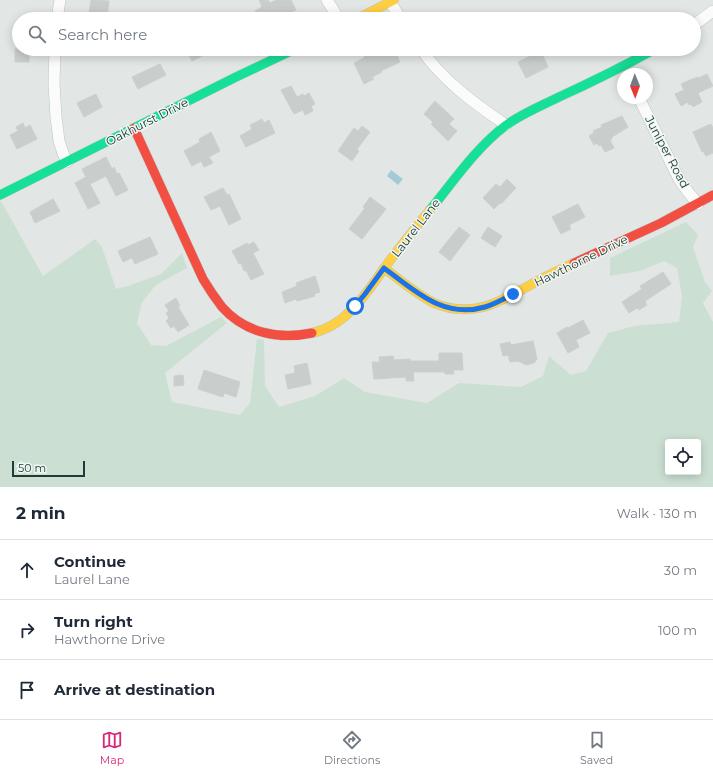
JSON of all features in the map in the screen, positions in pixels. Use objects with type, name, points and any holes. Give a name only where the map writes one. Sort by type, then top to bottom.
[{"type":"street","points":[[58,12],[60,0]]},
{"type":"street","points":[[328,0],[334,12]]},
{"type":"street","points":[[371,12],[392,1],[398,12]]},
{"type":"street","points":[[701,20],[713,11]]},
{"type":"street","points":[[55,56],[54,84],[56,117],[59,141],[68,162]]},
{"type":"street","name":"Oakhurst Drive","points":[[0,195],[236,76],[280,56]]},
{"type":"street","points":[[427,56],[440,72],[460,91],[506,125]]},
{"type":"street","name":"Laurel Lane","points":[[628,68],[645,56]]},
{"type":"street","name":"Laurel Lane","points":[[134,128],[214,297],[224,310],[245,325],[262,333],[278,336],[293,336],[315,333],[330,326],[350,312],[454,180],[479,151],[506,125],[527,113],[617,74]]},
{"type":"street","name":"Juniper Road","points":[[642,104],[679,179],[698,204]]},
{"type":"street","name":"Hawthorne Drive","points":[[384,268],[426,298],[437,304],[459,310],[484,307],[496,303],[569,265],[627,239],[713,195]]},
{"type":"green space","points":[[1,201],[43,276],[95,239],[102,247],[116,289],[161,274],[182,253],[187,268],[156,285],[142,302],[137,323],[151,345],[166,346],[221,317],[227,323],[165,373],[172,402],[240,415],[250,403],[257,339],[264,340],[265,386],[279,407],[315,396],[344,378],[365,392],[427,403],[459,383],[521,387],[543,376],[549,356],[571,375],[586,371],[608,333],[634,326],[679,322],[682,296],[677,268],[664,261],[640,271],[610,276],[610,258],[686,222],[698,235],[693,247],[705,282],[712,291],[703,303],[713,322],[713,487],[0,487]]},
{"type":"water","points":[[391,170],[403,179],[398,185],[387,176]]},
{"type":"building","points":[[91,0],[109,1],[108,12],[89,12]]},
{"type":"building","points":[[259,0],[268,0],[270,3],[276,0],[291,0],[296,10],[292,12],[256,12],[262,7]]},
{"type":"building","points":[[15,56],[29,56],[29,62],[15,62]]},
{"type":"building","points":[[190,56],[202,56],[192,61]]},
{"type":"building","points":[[397,56],[400,62],[381,71],[382,72],[372,77],[374,79],[364,84],[354,63],[364,57]]},
{"type":"building","points":[[531,56],[543,56],[548,67],[526,78],[518,62]]},
{"type":"building","points":[[160,64],[166,75],[138,89],[132,77]]},
{"type":"building","points":[[707,74],[713,86],[698,93],[702,102],[693,107],[691,104],[689,105],[688,102],[681,106],[675,94],[684,90],[681,84]]},
{"type":"building","points":[[291,86],[297,97],[303,94],[304,96],[309,93],[315,104],[311,106],[313,111],[305,115],[303,110],[294,114],[281,90]]},
{"type":"building","points":[[96,94],[102,107],[84,117],[77,103]]},
{"type":"building","points":[[435,101],[454,119],[449,124],[457,131],[448,141],[431,124],[433,122],[424,114]]},
{"type":"building","points":[[622,116],[628,127],[612,137],[610,140],[614,148],[605,152],[601,145],[599,146],[597,143],[594,145],[589,136],[594,133],[593,131],[602,127],[601,125]]},
{"type":"building","points":[[262,119],[264,123],[269,120],[275,133],[246,147],[240,136],[252,129],[250,125]]},
{"type":"building","points":[[23,123],[25,128],[30,125],[37,139],[17,149],[10,135],[18,131],[16,127]]},
{"type":"building","points":[[711,124],[713,128],[713,153],[706,156],[703,151],[702,152],[693,132]]},
{"type":"building","points":[[362,126],[370,132],[357,149],[359,151],[352,161],[338,151],[354,128],[358,131]]},
{"type":"building","points":[[211,132],[220,151],[209,157],[213,163],[204,167],[201,161],[192,166],[184,151],[200,142],[199,139]]},
{"type":"building","points":[[106,157],[112,169],[114,167],[117,174],[119,173],[128,190],[116,196],[106,176],[90,184],[100,203],[88,209],[75,183],[86,177],[82,169]]},
{"type":"building","points":[[507,179],[516,188],[501,204],[500,203],[494,209],[483,198],[496,184],[500,187]]},
{"type":"building","points":[[223,188],[227,195],[229,194],[241,219],[229,225],[220,206],[211,210],[204,197]]},
{"type":"building","points":[[370,197],[386,209],[362,239],[349,229],[365,208],[363,207]]},
{"type":"building","points":[[53,199],[60,211],[35,223],[30,212]]},
{"type":"building","points":[[578,204],[585,217],[569,225],[571,229],[561,234],[552,217]]},
{"type":"building","points":[[459,227],[470,235],[450,261],[439,252]]},
{"type":"building","points":[[488,227],[502,236],[495,247],[481,238]]},
{"type":"building","points":[[150,237],[158,254],[135,264],[132,258],[123,262],[118,251]]},
{"type":"building","points":[[254,242],[259,250],[253,253],[264,274],[251,280],[246,270],[244,271],[241,263],[239,264],[232,251],[247,243],[248,245]]},
{"type":"building","points":[[663,272],[671,284],[645,301],[647,305],[639,310],[637,308],[629,313],[622,302],[642,289],[640,286]]},
{"type":"building","points":[[315,276],[320,292],[309,298],[297,301],[296,299],[285,303],[282,292],[297,286],[296,283]]},
{"type":"building","points":[[176,298],[180,306],[178,307],[189,325],[178,332],[174,326],[171,328],[166,321],[169,318],[166,313],[169,311],[165,305]]},
{"type":"building","points":[[583,320],[590,333],[576,340],[579,347],[568,353],[557,333]]},
{"type":"building","points":[[533,341],[537,359],[534,363],[526,365],[518,361],[510,362],[508,355],[503,356],[500,344],[510,342],[511,345]]},
{"type":"building","points":[[439,353],[462,353],[463,370],[453,370],[454,374],[445,374],[445,372],[413,372],[414,381],[406,381],[406,377],[374,379],[372,362],[380,362],[379,357],[393,356],[394,360],[410,359],[410,361],[439,361]]},
{"type":"building","points":[[307,363],[311,384],[288,389],[285,375],[295,373],[294,366]]},
{"type":"building","points":[[204,370],[240,382],[236,397],[224,393],[223,397],[198,389]]},
{"type":"building","points":[[183,375],[184,385],[174,386],[174,376]]},
{"type":"traffic: fast","points":[[0,195],[280,56]]},
{"type":"traffic: fast","points":[[430,210],[484,144],[505,126],[531,110],[608,74],[642,56]]},
{"type":"traffic: slow","points":[[371,12],[394,0]]},
{"type":"traffic: slow","points":[[312,333],[325,329],[337,322],[358,304],[430,210]]},
{"type":"traffic: slow","points":[[384,268],[414,291],[434,303],[450,308],[474,309],[497,302],[574,263]]},
{"type":"traffic: jam","points":[[134,128],[203,279],[222,307],[241,323],[263,332],[287,336],[312,333]]},
{"type":"traffic: jam","points":[[574,263],[661,223],[713,195]]},
{"type":"route","points":[[355,306],[384,268],[426,298],[449,308],[459,310],[484,307],[496,303],[513,294]]}]
